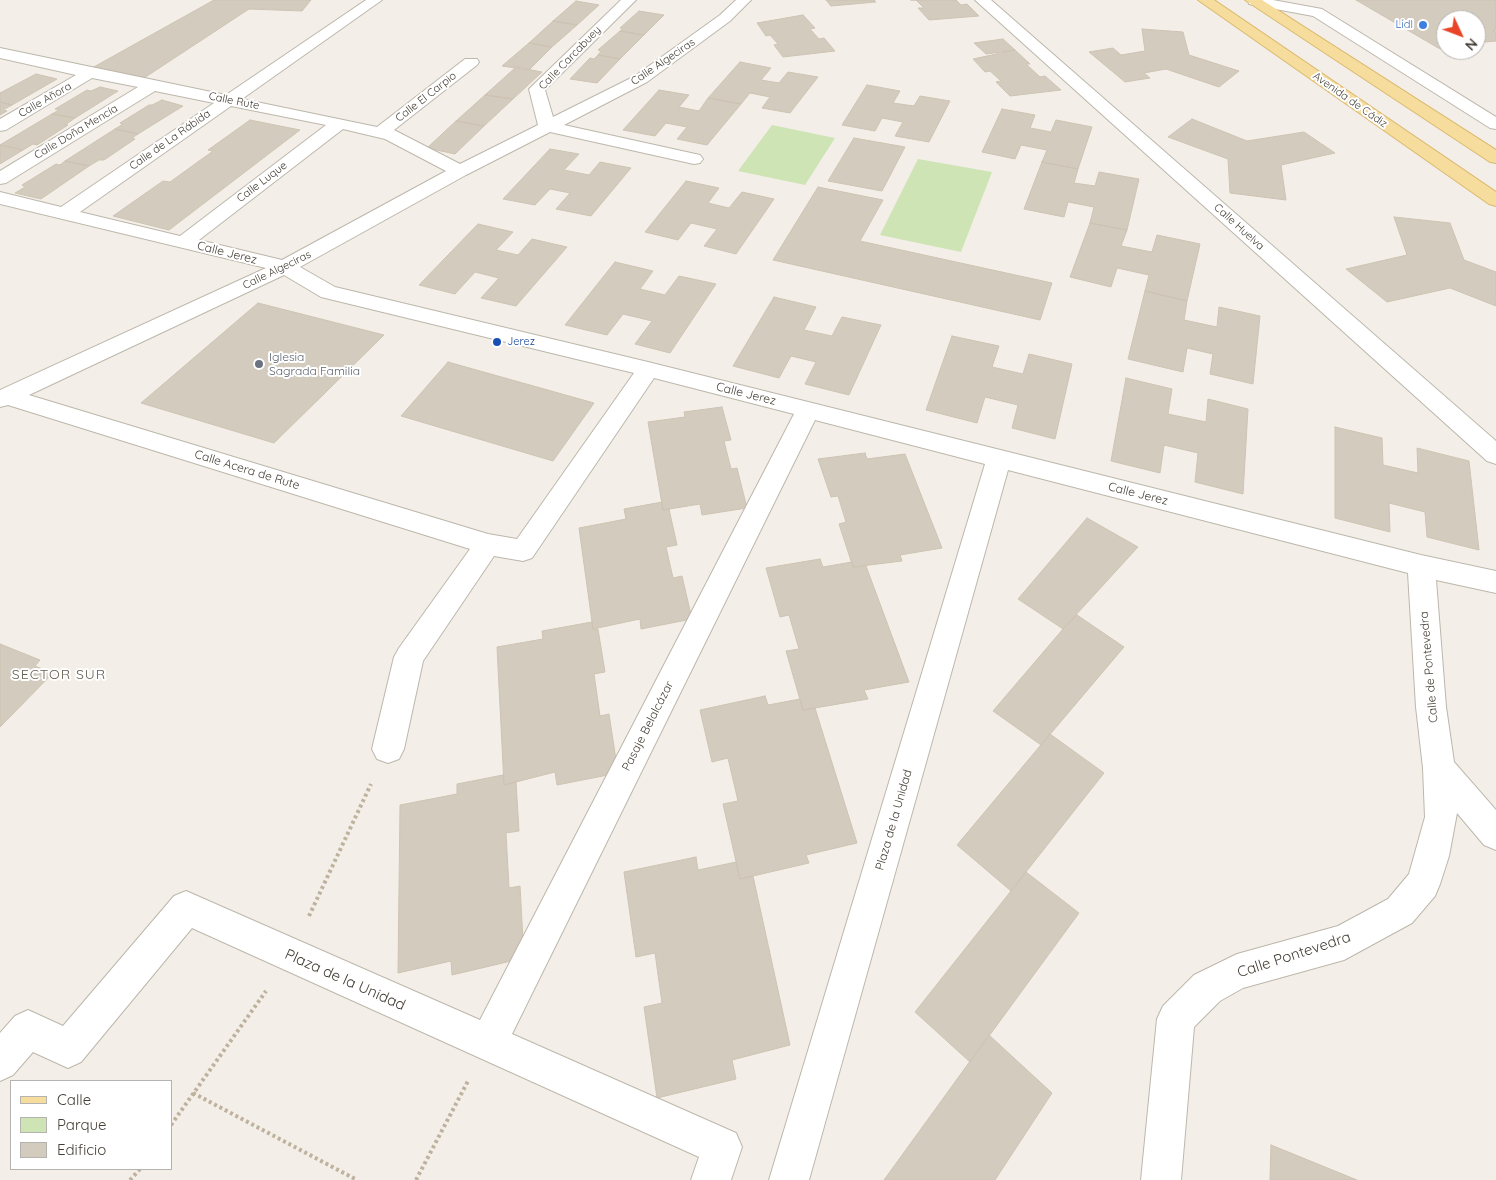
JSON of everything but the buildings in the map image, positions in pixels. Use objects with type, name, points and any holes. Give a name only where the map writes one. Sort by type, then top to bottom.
[{"type":"main road","name":"Avenida de Cádiz","points":[[1205,0],[1496,200]]},
{"type":"main road","points":[[1253,1],[1496,158]]},
{"type":"street","name":"Calle de La Rábida","points":[[65,213],[375,0]]},
{"type":"street","name":"Calle Carcabuey","points":[[547,126],[537,89],[628,0]]},
{"type":"street","name":"Calle Algeciras","points":[[3,397],[285,267],[460,170],[641,79],[725,18],[744,0]]},
{"type":"street","name":"Calle Huelva","points":[[982,0],[1496,455]]},
{"type":"street","points":[[1253,1],[1317,12],[1496,124]]},
{"type":"street","name":"Calle Rute","points":[[0,52],[90,73],[381,132],[391,135],[460,170]]},
{"type":"street","points":[[7,71],[28,59]]},
{"type":"street","name":"Calle El Carpio","points":[[381,132],[470,62]]},
{"type":"street","name":"Calle Añora","points":[[0,126],[90,73]]},
{"type":"street","name":"Calle Doña Mencía","points":[[0,179],[153,85]]},
{"type":"street","points":[[1454,98],[1450,111],[1456,132]]},
{"type":"street","name":"Calle Luque","points":[[184,242],[340,123]]},
{"type":"street","points":[[547,126],[694,159]]},
{"type":"street","name":"Calle Jerez","points":[[0,198],[285,267],[328,292],[648,369],[1421,566],[1496,582]]},
{"type":"street","name":"Calle Acera de Rute","points":[[3,397],[488,544],[523,551],[648,369]]},
{"type":"street","name":"Pasaje Belalcázar","points":[[488,1043],[808,410]]},
{"type":"street","name":"Plaza de la Unidad","points":[[789,1180],[999,459]]},
{"type":"street","points":[[388,749],[409,657],[488,544]]},
{"type":"street","name":"Calle de Pontevedra","points":[[1421,566],[1431,707],[1439,768]]},
{"type":"street","points":[[1439,768],[1496,834]]},
{"type":"street","name":"Calle Pontevedra","points":[[1161,1180],[1176,1019],[1207,988],[1237,972],[1344,942],[1400,911],[1423,884],[1432,856],[1441,817],[1439,768]]},
{"type":"street","name":"Plaza de la Unidad","points":[[0,1062],[28,1029],[68,1050],[186,908],[722,1147],[711,1180]]},
{"type":"path","points":[[416,1180],[488,1043]]},
{"type":"path","points":[[193,1093],[357,1180]]},
{"type":"path","points":[[130,1180],[139,1170]]},
{"type":"green space","points":[[772,125],[835,138],[805,185],[738,171]]},
{"type":"green space","points":[[918,159],[992,172],[961,252],[880,235]]},
{"type":"place","name":"Lidl","points":[[1423,25]]},
{"type":"place","name":"Jerez","points":[[497,342]]},
{"type":"place","name":"Iglesia Sagrada Familia","points":[[259,364]]},
{"type":"district","name":"SECTOR SUR","points":[[59,675]]}]
